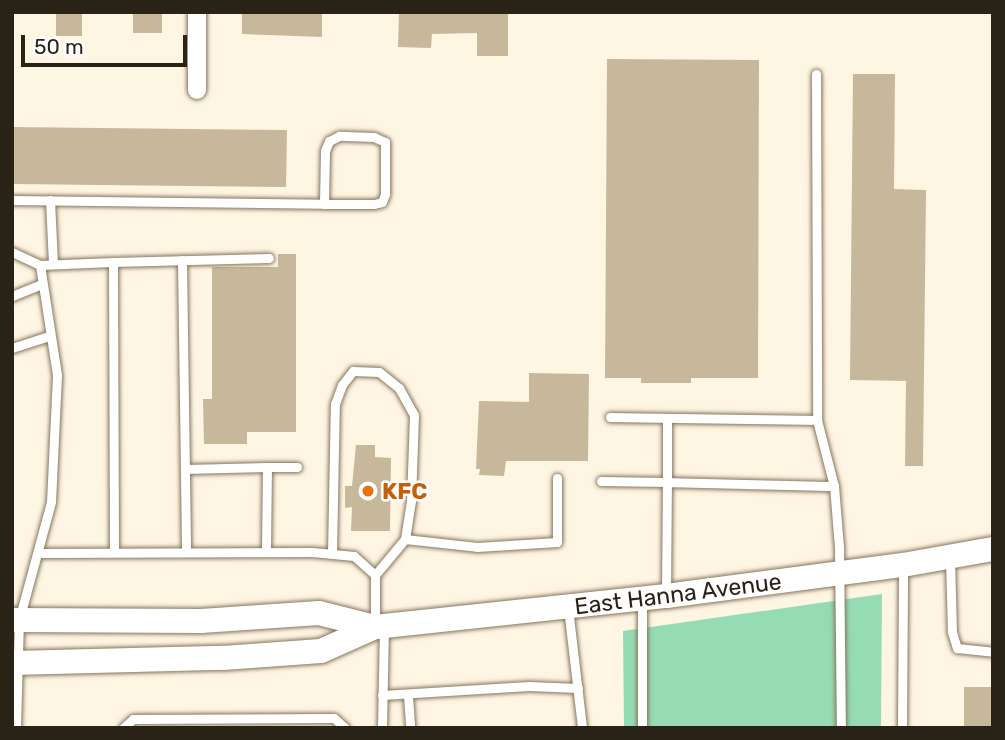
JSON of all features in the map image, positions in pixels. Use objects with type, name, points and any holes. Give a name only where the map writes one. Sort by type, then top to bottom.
[{"type":"main road","name":"East Hanna Avenue","points":[[15,663],[223,658],[321,651],[380,627],[568,608],[903,565],[988,550]]},
{"type":"main road","name":"East Hanna Avenue","points":[[16,620],[201,621],[319,613],[380,627]]},
{"type":"street","points":[[197,12],[197,90]]},
{"type":"lane","points":[[816,74],[817,420],[834,486],[840,573],[841,728]]},
{"type":"lane","points":[[12,200],[324,204],[382,202],[385,194],[385,142],[374,137],[351,136],[339,136],[329,141],[325,151],[324,204]]},
{"type":"lane","points":[[50,200],[53,264]]},
{"type":"lane","points":[[12,252],[40,265],[269,258]]},
{"type":"lane","points":[[182,260],[186,551]]},
{"type":"lane","points":[[113,262],[114,552]]},
{"type":"lane","points":[[16,728],[16,620],[39,553],[51,502],[57,434],[57,375],[40,265]]},
{"type":"lane","points":[[12,296],[42,284]]},
{"type":"lane","points":[[12,348],[50,336]]},
{"type":"lane","points":[[332,554],[335,404],[342,385],[353,371],[379,372],[399,388],[414,415],[411,501],[405,539],[375,575]]},
{"type":"lane","points":[[610,416],[817,420]]},
{"type":"lane","points":[[642,728],[667,482],[667,418]]},
{"type":"lane","points":[[266,552],[267,467]]},
{"type":"lane","points":[[185,469],[297,467]]},
{"type":"lane","points":[[405,539],[477,547],[558,542],[557,478]]},
{"type":"lane","points":[[601,481],[834,486]]},
{"type":"lane","points":[[39,553],[186,551],[354,556],[375,575],[380,627],[382,728]]},
{"type":"lane","points":[[950,556],[952,632],[957,648],[993,652]]},
{"type":"lane","points":[[902,728],[903,565]]},
{"type":"lane","points":[[568,608],[582,728]]},
{"type":"lane","points":[[382,695],[408,696],[530,686],[578,688]]},
{"type":"lane","points":[[408,696],[410,728]]},
{"type":"lane","points":[[123,728],[132,719],[334,718],[345,728]]},
{"type":"green space","points":[[882,594],[881,728],[624,728],[623,631]]},
{"type":"building","points":[[56,12],[82,12],[82,36],[56,36]]},
{"type":"building","points":[[133,12],[162,12],[162,33],[133,33]]},
{"type":"building","points":[[242,12],[322,12],[322,37],[242,34]]},
{"type":"building","points":[[399,12],[508,12],[508,56],[477,56],[477,33],[432,34],[431,48],[398,47]]},
{"type":"building","points":[[607,59],[759,60],[758,378],[691,378],[691,383],[641,383],[641,378],[605,378]]},
{"type":"building","points":[[853,74],[895,74],[894,189],[926,190],[923,466],[905,466],[906,381],[850,380]]},
{"type":"building","points":[[12,127],[287,130],[286,187],[12,184]]},
{"type":"building","points":[[278,254],[296,254],[296,432],[247,432],[247,444],[204,444],[203,399],[212,399],[212,267],[278,267]]},
{"type":"building","points":[[529,373],[589,374],[588,461],[506,461],[504,476],[479,475],[480,469],[476,469],[479,401],[529,402]]},
{"type":"building","points":[[356,445],[375,445],[375,457],[391,458],[390,531],[351,531],[352,507],[345,508],[345,486],[352,486]]},
{"type":"building","points":[[964,687],[993,687],[993,728],[964,728]]},
{"type":"place","name":"KFC","points":[[368,491]]}]
